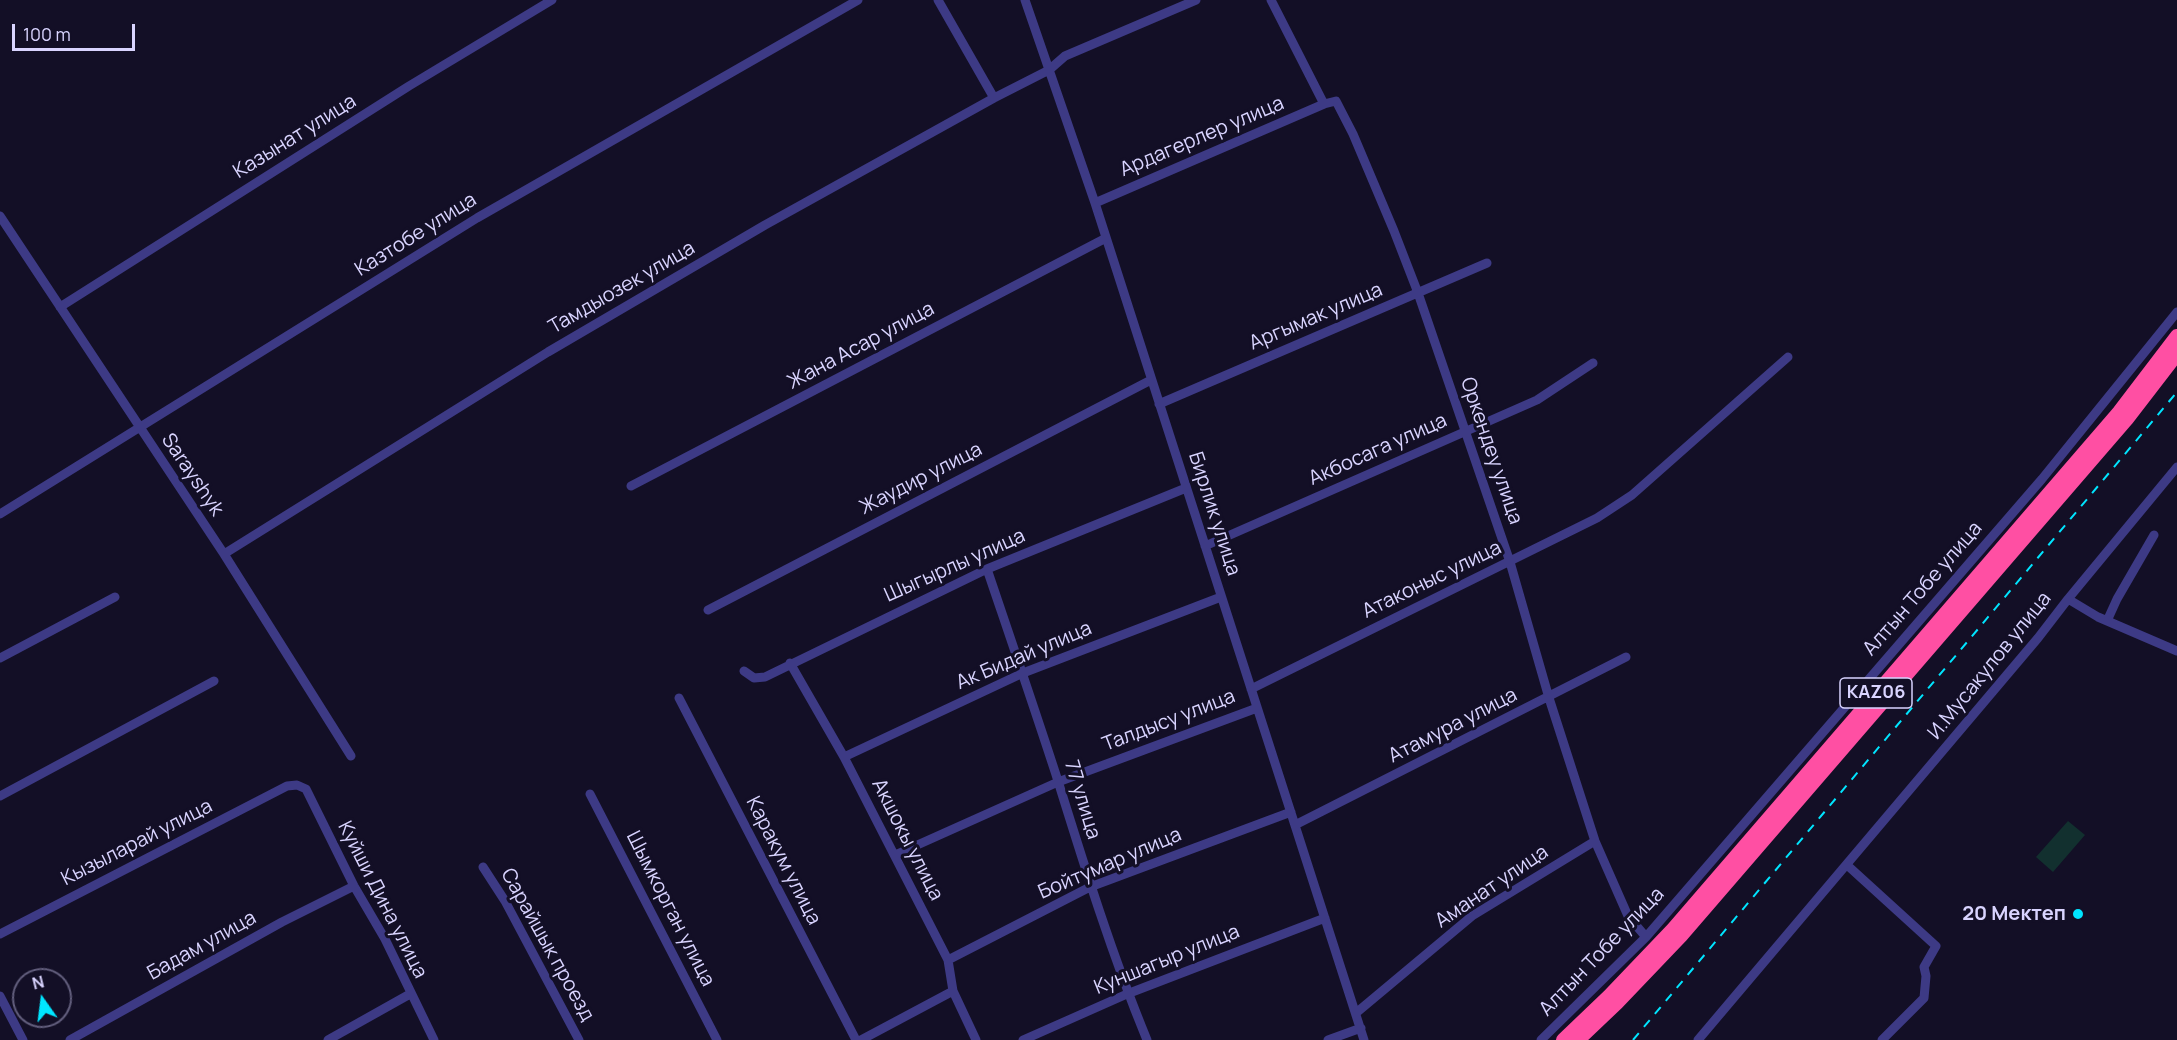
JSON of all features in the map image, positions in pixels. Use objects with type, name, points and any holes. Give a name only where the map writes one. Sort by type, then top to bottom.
[{"type":"highway","name":"KАZ06","points":[[1563,1040],[1610,996],[1673,929],[2119,412],[2177,336]]},
{"type":"highway","name":"KАZ06","points":[[1578,1040],[1681,936],[2119,428],[2177,354]]},
{"type":"street","name":"Казынат улица","points":[[60,307],[409,86],[552,0]]},
{"type":"street","name":"Казтобе улица","points":[[0,514],[477,218],[858,0]]},
{"type":"street","points":[[938,0],[994,98]]},
{"type":"street","name":"Бирлик улица","points":[[1024,0],[1107,238],[1364,1040]]},
{"type":"street","name":"Тамдыозек улица","points":[[224,554],[548,352],[765,225],[1048,70],[1065,56],[1196,0]]},
{"type":"street","name":"Оркендеу улица","points":[[1271,0],[1324,104],[1336,101],[1394,231],[1418,293],[1510,562],[1549,698],[1595,841],[1628,915],[1646,937]]},
{"type":"street","name":"Ардагерлер улица","points":[[1095,203],[1324,104]]},
{"type":"street","name":"Sarayshyk","points":[[0,216],[138,428],[224,554],[351,756]]},
{"type":"street","name":"Жана Асар улица","points":[[632,486],[1107,238]]},
{"type":"street","name":"Аргымак улица","points":[[1159,404],[1486,263]]},
{"type":"street","name":"Алтын Тобе улица","points":[[1541,1040],[1646,937],[2042,479],[2177,312]]},
{"type":"street","name":"Атаконыс улица","points":[[1251,689],[1597,518],[1632,495],[1788,357]]},
{"type":"street","name":"Акбосага улица","points":[[1205,546],[1537,400],[1593,363]]},
{"type":"street","name":"Жаудир улица","points":[[708,610],[1151,380]]},
{"type":"street","points":[[2068,599],[2177,467]]},
{"type":"street","name":"Шыгырлы улица","points":[[744,671],[749,676],[759,678],[778,671],[790,663],[987,569],[1186,488]]},
{"type":"street","points":[[2107,621],[2154,535]]},
{"type":"street","name":"77 улица","points":[[987,569],[1023,673],[1090,888],[1127,994],[1147,1040]]},
{"type":"street","points":[[0,658],[115,597]]},
{"type":"street","name":"Ак Бидай улица","points":[[844,756],[1023,673],[1221,597]]},
{"type":"street","name":"И.Мусакулов улица","points":[[1698,1040],[2038,638],[2068,599],[2107,621],[2177,651]]},
{"type":"street","name":"Атамура улица","points":[[1295,825],[1626,657]]},
{"type":"street","name":"Акшокы улица","points":[[790,663],[844,756],[948,960],[953,991],[976,1040]]},
{"type":"street","points":[[0,796],[214,681]]},
{"type":"street","name":"Каракум улица","points":[[679,698],[856,1040]]},
{"type":"street","name":"Талдысу улица","points":[[895,855],[1058,782],[1257,708]]},
{"type":"street","name":"Куйши Дина улица","points":[[292,784],[306,789],[354,886],[385,939],[434,1040]]},
{"type":"street","name":"Кызыларай улица","points":[[0,934],[292,784]]},
{"type":"street","name":"Шымкорган улица","points":[[590,794],[717,1040]]},
{"type":"street","name":"Бойтумар улица","points":[[948,960],[1090,888],[1291,812]]},
{"type":"street","name":"Аманат улица","points":[[1356,1013],[1472,916],[1595,841]]},
{"type":"street","points":[[1847,865],[1935,946],[1924,967],[1926,976],[1924,998],[1882,1040]]},
{"type":"street","name":"Сарайшык проезд","points":[[483,867],[505,901],[579,1040]]},
{"type":"street","name":"Бадам улица","points":[[70,1040],[282,922],[354,886]]},
{"type":"street","name":"Куншагыр улица","points":[[1023,1040],[1127,994],[1325,918]]},
{"type":"street","points":[[861,1040],[953,991]]},
{"type":"street","points":[[327,1040],[410,994]]},
{"type":"street","points":[[0,996],[23,1040]]},
{"type":"street","points":[[1328,1040],[1361,1028]]},
{"type":"green space","points":[[2068,821],[2085,835],[2053,872],[2036,857]]},
{"type":"railway","points":[[1633,1040],[2177,392]]},
{"type":"place","name":"20 Мектеп","points":[[2078,914]]}]
